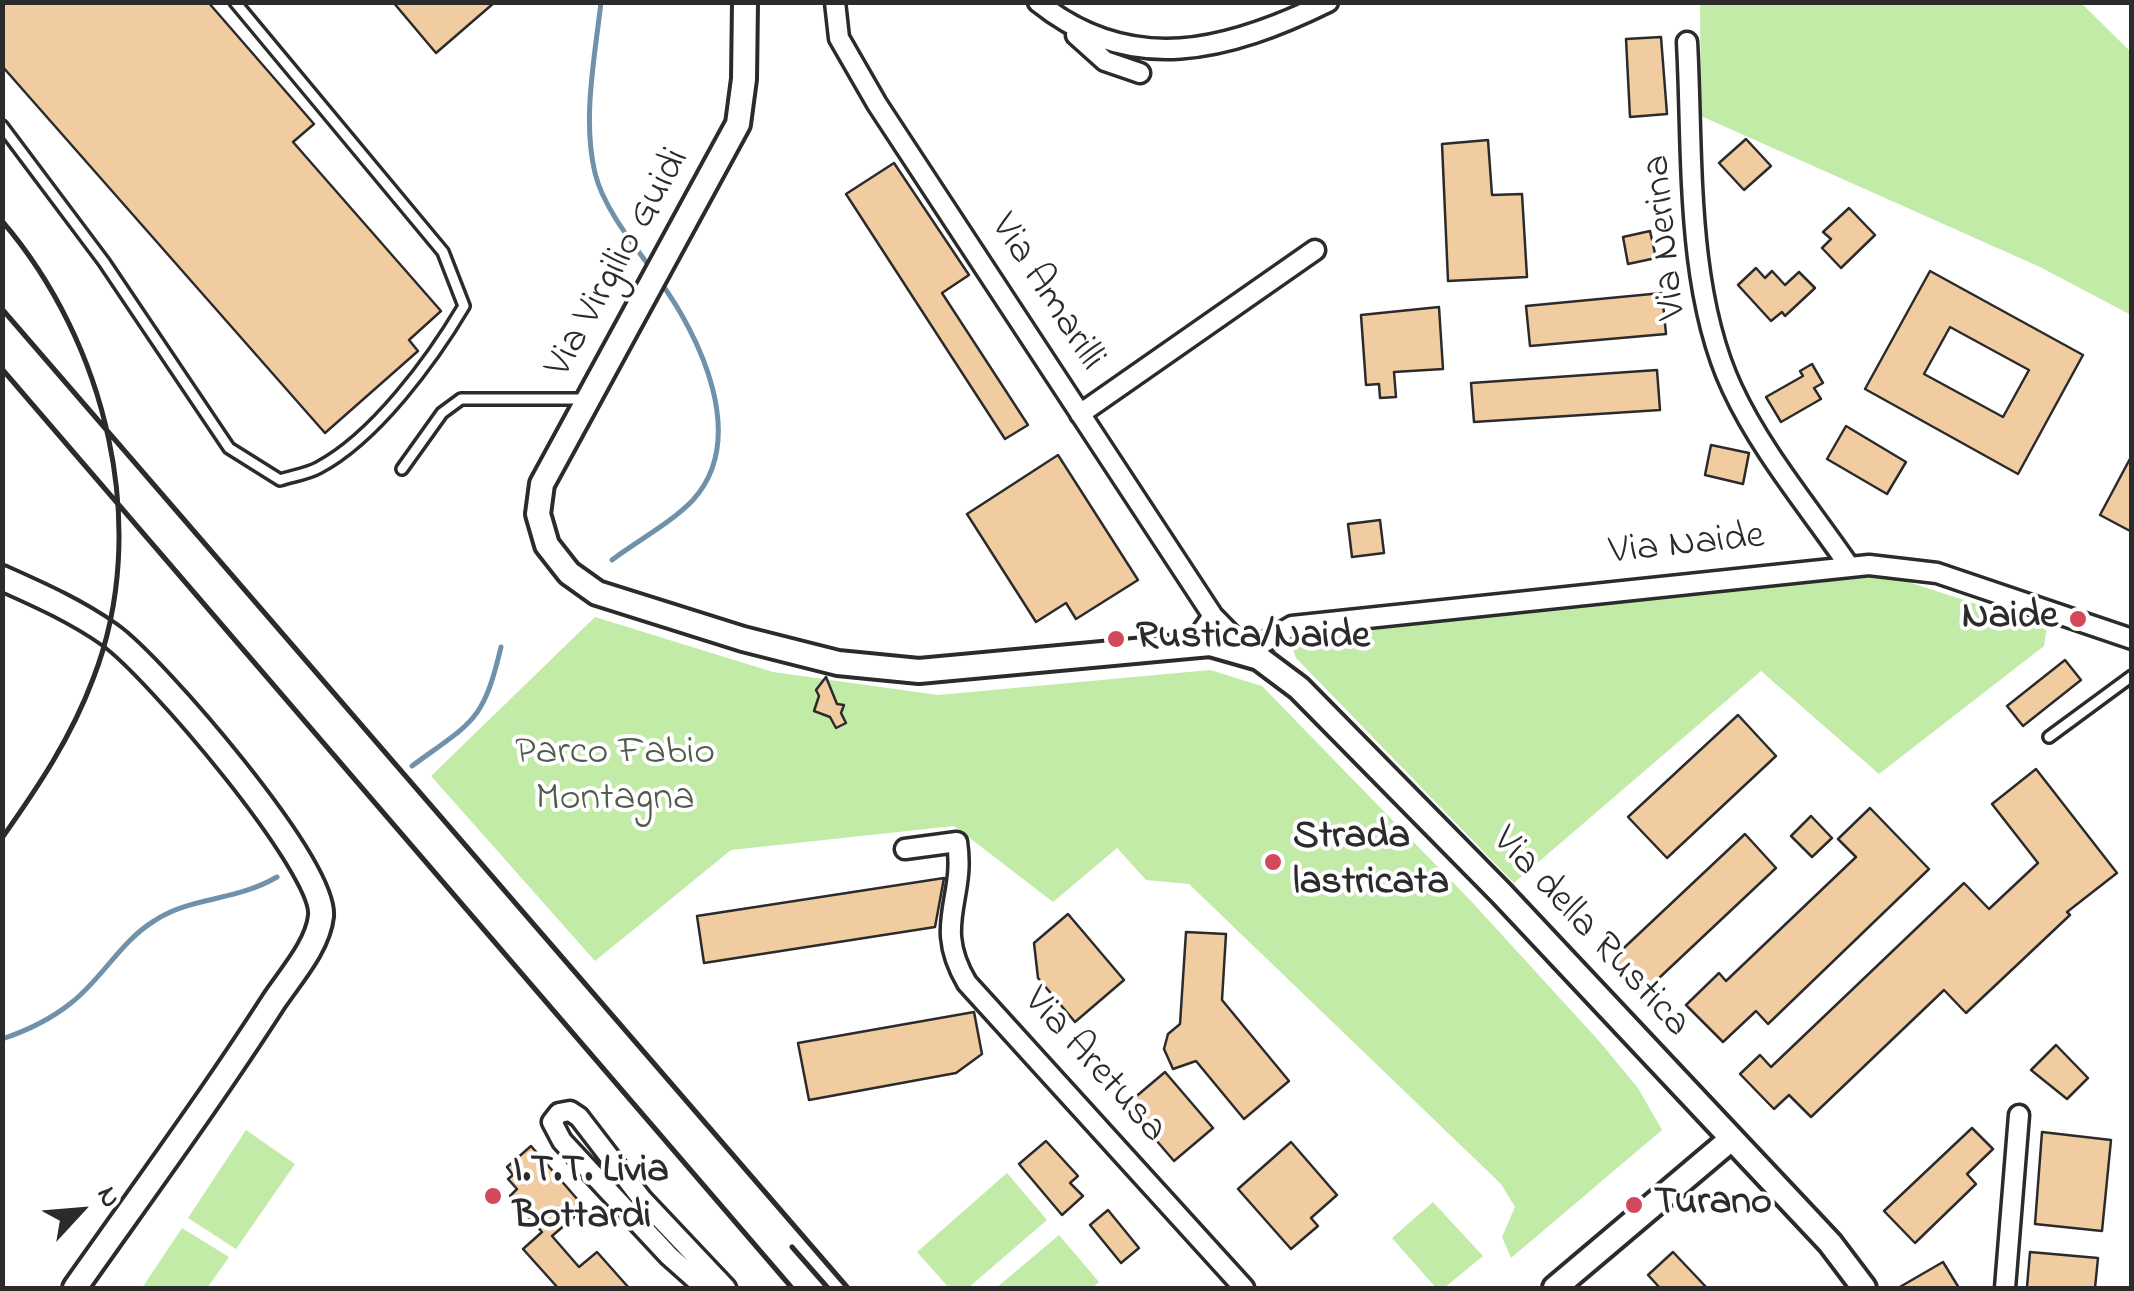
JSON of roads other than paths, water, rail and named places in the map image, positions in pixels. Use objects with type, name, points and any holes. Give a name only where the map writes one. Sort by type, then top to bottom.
[{"type":"street","name":"Via Amarilli","points":[[836,2],[836,28],[850,62],[1214,616],[1248,652]]},
{"type":"street","points":[[1038,2],[1121,48],[1221,43],[1328,2]]},
{"type":"street","name":"Via Virgilio Guidi","points":[[552,552],[539,520],[539,496],[586,399],[676,244],[741,113],[745,3]]},
{"type":"street","points":[[1063,16],[1105,61],[1140,73]]},
{"type":"street","name":"Via Nerina","points":[[1687,42],[1702,281],[1717,349],[1747,415],[1849,566]]},
{"type":"street","points":[[1080,414],[1315,250]]},
{"type":"street","name":"Via della Rustica","points":[[552,552],[569,573],[597,593],[708,629],[838,663],[920,671],[1192,645],[1221,644],[1248,652],[1298,688],[1501,893],[1830,1243],[1860,1286]]},
{"type":"street","name":"Via Naide","points":[[1248,652],[1292,626],[1849,566],[1937,573],[2132,639]]},
{"type":"street","points":[[2,578],[70,609],[112,637],[162,682],[295,848],[316,883],[322,915],[313,940],[234,1064],[75,1288]]},
{"type":"street","points":[[1192,645],[1214,616]]},
{"type":"street","name":"Via Aretusa","points":[[904,849],[957,842],[961,871],[948,930],[952,954],[968,982],[1244,1288]]},
{"type":"street","points":[[705,1288],[669,1256],[562,1141],[552,1122],[558,1113],[570,1111],[579,1118],[642,1199],[726,1288]]},
{"type":"street","points":[[2005,1288],[2020,1115]]},
{"type":"street","points":[[1555,1288],[1730,1140]]},
{"type":"lane","points":[[2,126],[104,262],[229,448],[280,480],[318,468],[377,420],[434,356],[464,306],[444,252],[235,2]]},
{"type":"lane","points":[[402,469],[442,413],[461,399],[586,399]]},
{"type":"lane","points":[[2050,737],[2132,676]]},
{"type":"waterway","points":[[601,2],[590,109],[591,152],[599,185],[611,210],[650,267]]},
{"type":"waterway","points":[[612,560],[693,500],[709,475],[717,447],[718,418],[703,358],[659,280]]},
{"type":"waterway","points":[[412,766],[473,718],[488,691],[501,647]]},
{"type":"waterway","points":[[2,1039],[38,1024],[71,1003],[131,939],[154,921],[183,907],[245,891],[277,877]]},
{"type":"railway","points":[[2,221],[38,269],[68,322],[92,379],[109,439],[118,500],[118,561],[110,621],[93,679],[53,761],[2,838]]},
{"type":"railway","points":[[2,309],[848,1288]]},
{"type":"railway","points":[[2,369],[792,1288]]},
{"type":"railway","points":[[792,1247],[828,1288]]},
{"type":"place","name":"Naide","points":[[2078,619]]},
{"type":"place","name":"Rustica/Naide","points":[[1116,639]]},
{"type":"place","name":"Strada lastricata","points":[[1273,862]]},
{"type":"place","name":"I.T.T. Livia Bottardi","points":[[493,1196]]},
{"type":"place","name":"Turano","points":[[1634,1205]]},
{"type":"park label","name":"Parco Fabio Montagna","points":[[615,778]]}]
